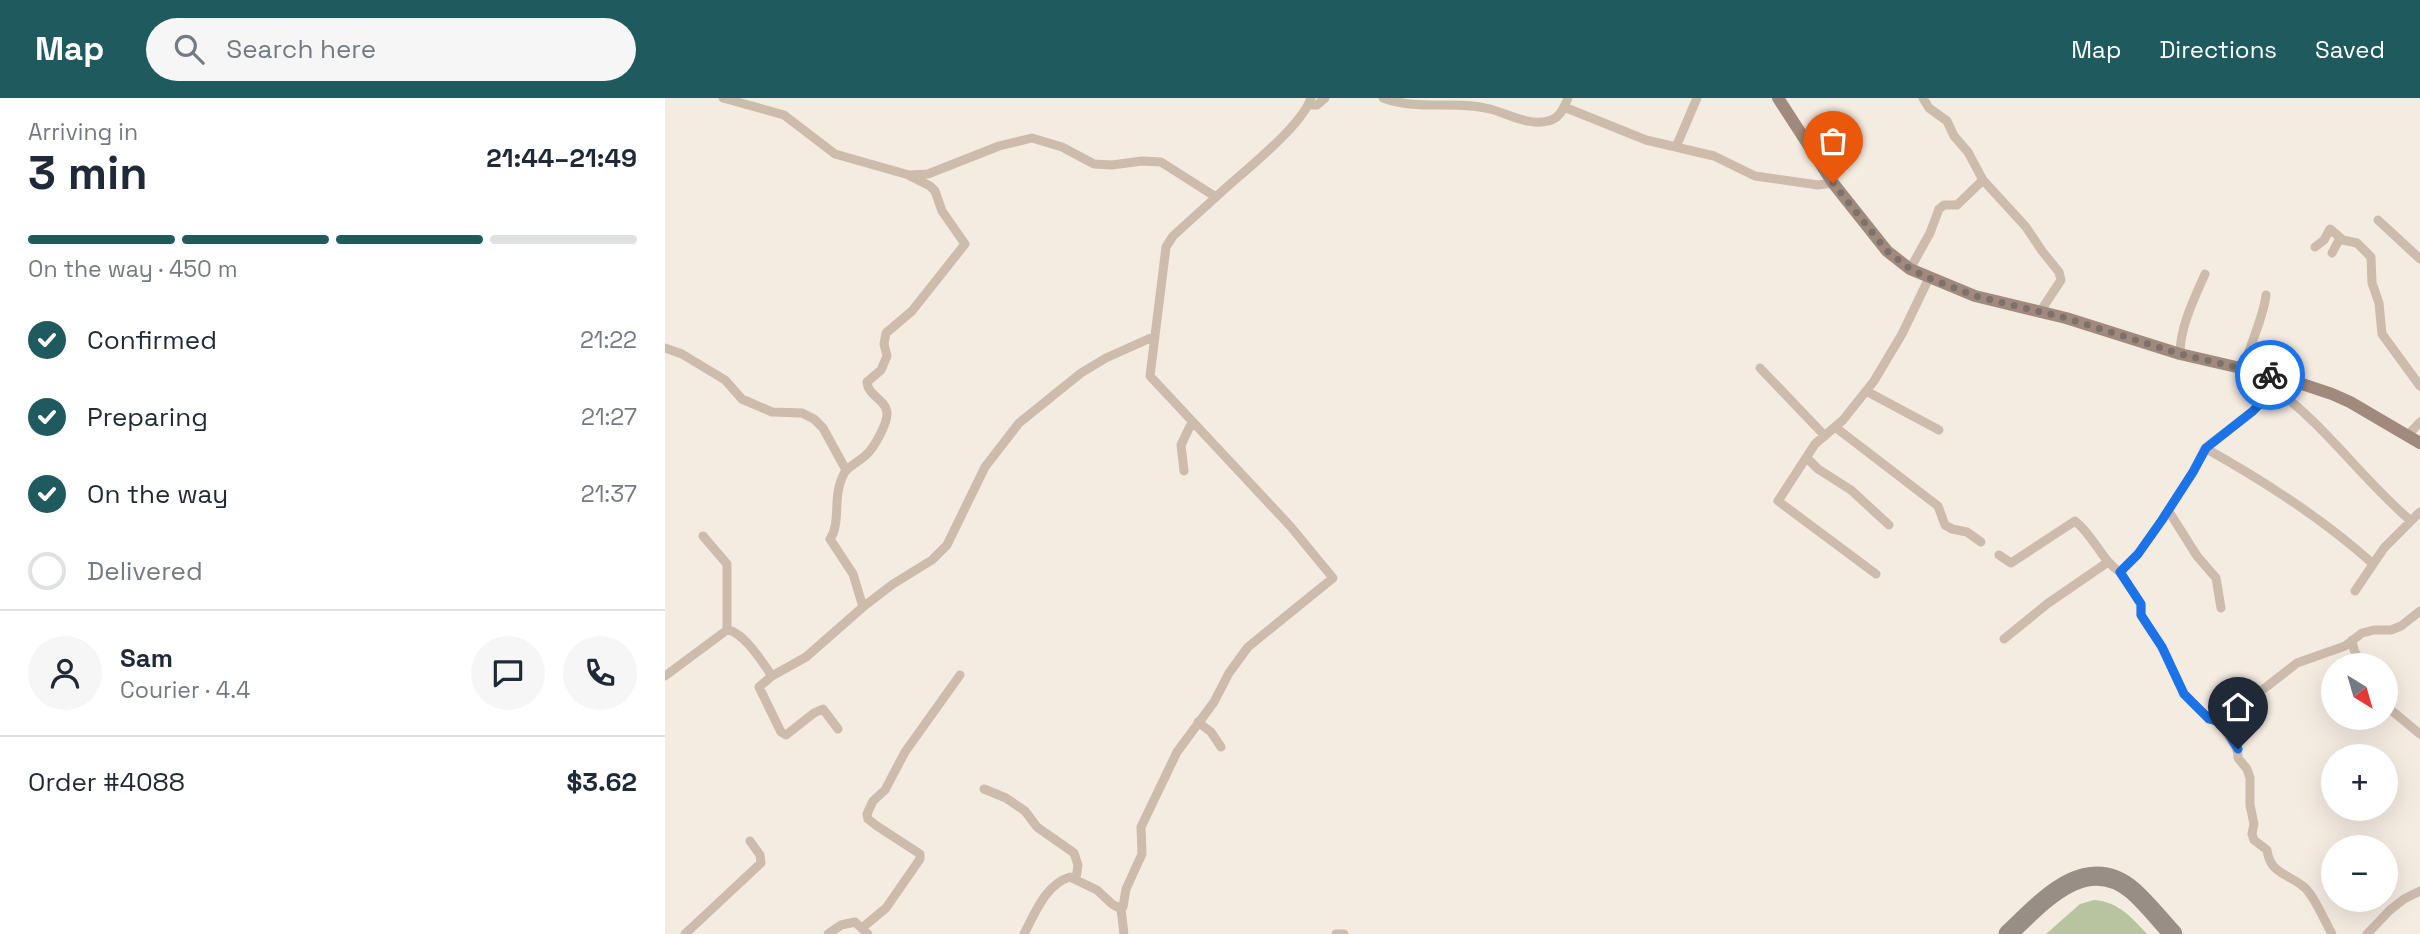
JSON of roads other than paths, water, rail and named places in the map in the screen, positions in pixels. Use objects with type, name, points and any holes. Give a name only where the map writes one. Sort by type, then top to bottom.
[{"type":"street","points":[[723,98],[783,115],[835,154],[909,175],[930,186],[935,191],[942,212],[965,244],[912,311],[894,325],[884,338],[887,356],[881,370],[867,382],[867,386],[885,407],[886,422],[876,445],[846,470],[837,491],[835,532],[830,539],[853,574],[863,607]]},
{"type":"street","points":[[1124,934],[1121,909],[1129,881],[1142,854],[1141,827],[1177,752],[1214,702],[1229,673],[1248,647],[1333,578],[1291,527],[1150,376],[1166,247],[1173,236],[1289,129],[1309,101],[1317,105],[1325,98]]},
{"type":"street","points":[[1383,98],[1427,107],[1462,105],[1488,109],[1528,121],[1549,121],[1562,112],[1566,102],[1646,140],[1714,156],[1755,176],[1818,185],[1833,183]]},
{"type":"street","points":[[1675,147],[1697,98]]},
{"type":"street","points":[[1779,98],[1833,183],[1887,251],[1910,269],[1975,296],[2040,312],[2180,354],[2245,369],[2275,382],[2340,397],[2420,443]]},
{"type":"street","points":[[1923,98],[1929,108],[1947,121],[1983,180],[2026,227],[2059,272],[2061,280],[2040,312]]},
{"type":"street","points":[[909,175],[929,174],[999,146],[1032,138],[1062,147],[1094,164],[1161,162],[1216,197]]},
{"type":"street","points":[[1910,269],[1930,233],[1939,209],[1944,205],[1957,205],[1983,180]]},
{"type":"street","points":[[2378,220],[2420,259]]},
{"type":"street","points":[[2315,247],[2324,240],[2330,229],[2340,238],[2357,243],[2371,257],[2372,283],[2379,303],[2382,334],[2420,386]]},
{"type":"street","points":[[2333,254],[2340,238]]},
{"type":"street","points":[[2180,354],[2180,341],[2185,324],[2205,274]]},
{"type":"street","points":[[1875,574],[1778,500],[1815,444],[1835,427],[1867,391],[1902,334],[1929,278]]},
{"type":"street","points":[[2245,369],[2266,295]]},
{"type":"street","points":[[838,729],[823,709],[814,712],[786,735],[781,732],[759,687],[772,676],[806,657],[893,584],[932,560],[947,544],[985,467],[1019,423],[1089,368],[1155,336]]},
{"type":"street","points":[[665,348],[682,354],[725,380],[741,399],[772,412],[802,413],[814,419],[823,428],[846,470]]},
{"type":"street","points":[[1760,368],[1825,436]]},
{"type":"street","points":[[2120,572],[2138,554],[2206,448],[2253,411],[2275,382]]},
{"type":"street","points":[[2275,382],[2379,492],[2411,521]]},
{"type":"street","points":[[1867,391],[1940,430]]},
{"type":"street","points":[[1184,471],[1181,445],[1192,422]]},
{"type":"street","points":[[2408,435],[2420,422]]},
{"type":"street","points":[[1835,427],[1938,506],[1945,525],[1967,532],[1981,542]]},
{"type":"street","points":[[2206,448],[2320,520],[2372,563]]},
{"type":"street","points":[[1807,458],[1851,490],[1889,525]]},
{"type":"street","points":[[2168,510],[2197,556],[2216,579],[2221,608]]},
{"type":"street","points":[[2355,591],[2372,563],[2420,512]]},
{"type":"street","points":[[1999,555],[2014,562],[2075,520],[2087,531],[2108,562],[2120,572],[2141,604],[2141,615],[2162,647],[2184,694],[2209,719],[2225,723]]},
{"type":"street","points":[[703,536],[727,564],[727,630]]},
{"type":"street","points":[[2004,639],[2047,604],[2108,562]]},
{"type":"street","points":[[2332,934],[2306,888],[2279,873],[2268,860],[2267,850],[2254,840],[2249,797],[2250,778],[2238,758],[2238,749],[2233,739],[2226,732],[2225,715],[2238,702],[2256,695],[2297,663],[2337,649],[2362,633],[2374,630],[2391,631],[2420,611]]},
{"type":"street","points":[[665,676],[727,630],[733,630],[772,676]]},
{"type":"street","points":[[2352,640],[2356,653]]},
{"type":"street","points":[[828,934],[850,922],[855,922],[865,931],[886,908],[920,859],[919,854],[868,819],[867,814],[873,801],[889,783],[905,752],[960,675]]},
{"type":"street","points":[[2398,716],[2420,734]]},
{"type":"street","points":[[1198,722],[1211,732],[1221,747]]},
{"type":"street","points":[[984,789],[1006,798],[1025,811],[1037,827],[1074,853],[1078,864],[1076,879]]},
{"type":"street","points":[[685,934],[761,863],[760,855],[750,841]]},
{"type":"street","points":[[1024,934],[1042,901],[1056,884],[1070,877],[1097,890],[1121,909]]},
{"type":"street","points":[[2367,934],[2390,909],[2420,891]]},
{"type":"street","points":[[1336,934],[1344,934]]}]
